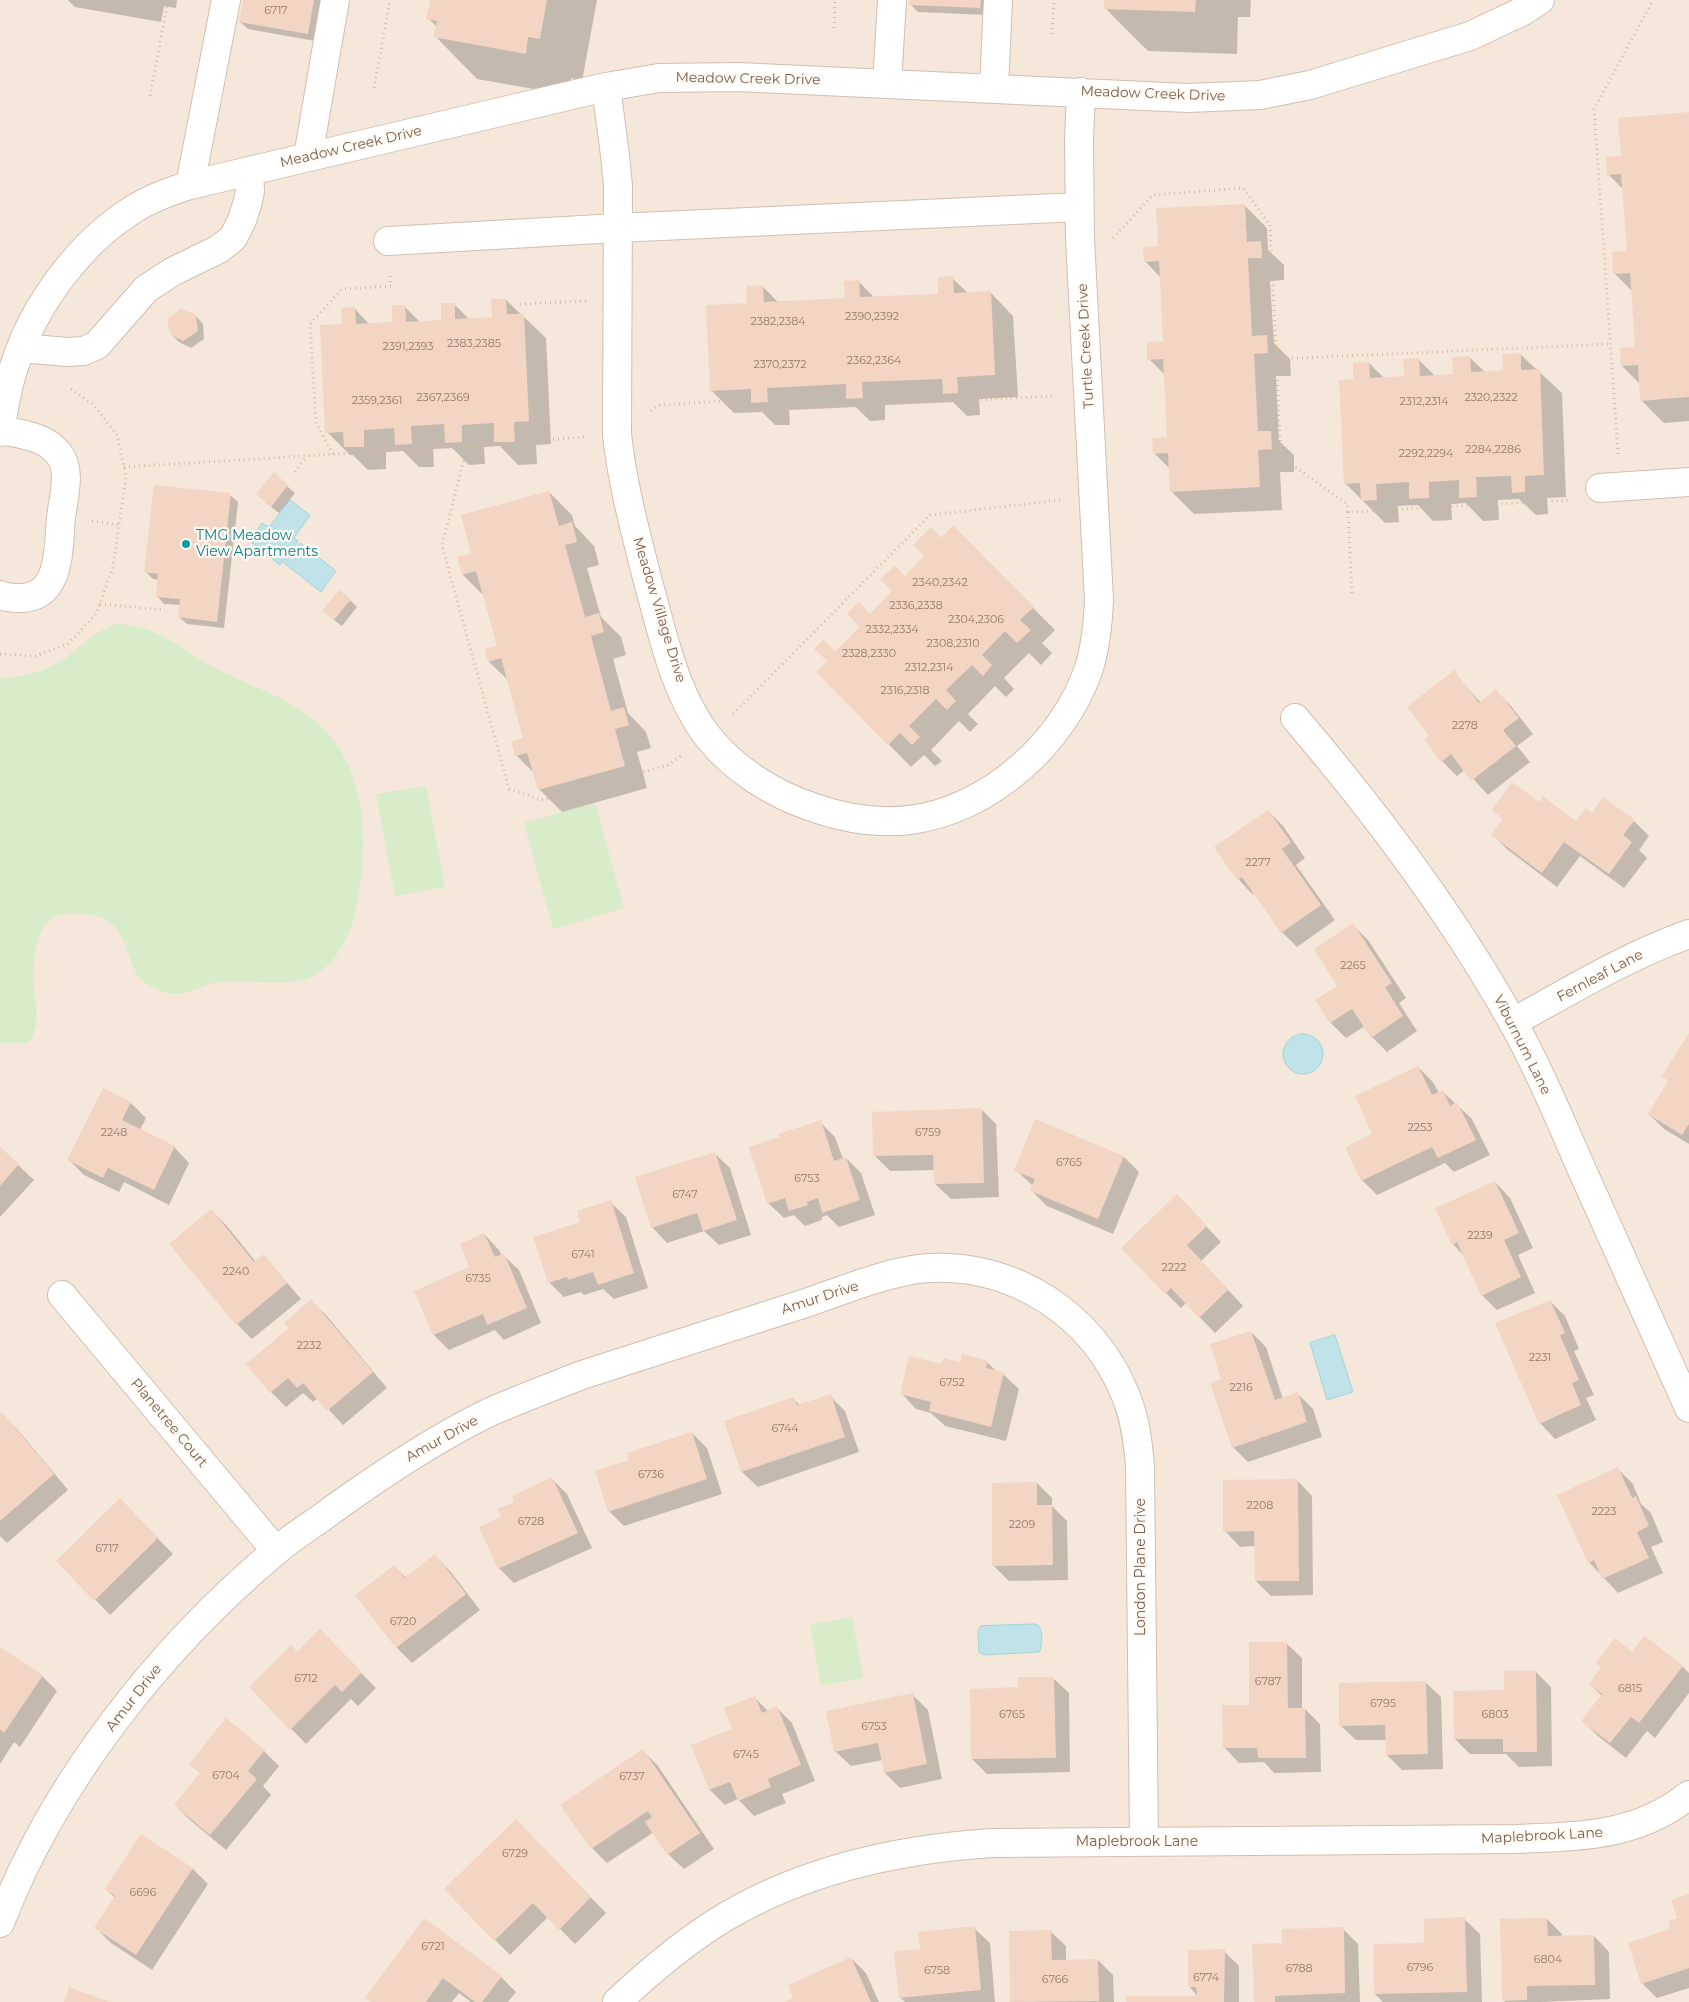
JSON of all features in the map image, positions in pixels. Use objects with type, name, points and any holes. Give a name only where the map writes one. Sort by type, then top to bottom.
[{"type":"street","points":[[190,185],[226,0]]},
{"type":"street","points":[[308,157],[335,0]]},
{"type":"street","points":[[887,84],[892,0]]},
{"type":"street","points":[[994,88],[998,0]]},
{"type":"street","name":"Meadow Creek Drive","points":[[0,431],[8,387],[21,348],[60,277],[98,237],[133,209],[168,192],[190,185],[606,87],[659,78],[708,76],[1211,98],[1260,95],[1354,72],[1470,36],[1523,11],[1540,0]]},
{"type":"street","name":"Meadow Village Drive","points":[[606,87],[615,155],[617,434],[619,457],[633,523],[657,614],[679,681],[689,704],[709,738],[740,768],[777,793],[822,811],[865,820],[885,821],[931,816],[978,797],[1001,782],[1026,762],[1052,734],[1069,711],[1081,688],[1095,647],[1099,600]]},
{"type":"street","name":"Turtle Creek Drive","points":[[1081,92],[1080,239],[1099,600]]},
{"type":"street","points":[[21,348],[67,352],[84,351],[96,345],[146,289],[172,272],[219,249],[233,238],[242,220],[248,201],[249,171]]},
{"type":"street","points":[[388,241],[617,228],[1079,207]]},
{"type":"street","points":[[0,431],[35,438],[48,444],[62,459],[66,472],[57,557],[52,578],[44,590],[33,596],[12,598],[0,595]]},
{"type":"street","points":[[1610,487],[1689,482]]},
{"type":"street","name":"Viburnum Lane","points":[[1295,718],[1345,777],[1412,864],[1513,1022],[1689,1408]]},
{"type":"street","name":"Fernleaf Lane","points":[[1513,1022],[1652,948],[1689,934]]},
{"type":"street","name":"Amur Drive","points":[[0,1923],[8,1901],[44,1831],[74,1781],[126,1705],[172,1651],[276,1551],[402,1461],[452,1432],[491,1412],[582,1376],[866,1283],[926,1268],[948,1267],[1002,1278],[1025,1287],[1068,1314]]},
{"type":"street","name":"Planetree Court","points":[[62,1295],[276,1551]]},
{"type":"street","name":"London Plane Drive","points":[[1068,1314],[1089,1334],[1107,1357],[1125,1393],[1137,1440],[1141,1506],[1144,1842]]},
{"type":"street","name":"Maplebrook Lane","points":[[617,2002],[674,1954],[726,1916],[771,1894],[822,1874],[871,1860],[949,1846],[992,1843],[1517,1839],[1595,1835],[1635,1825],[1677,1805],[1689,1794]]},
{"type":"path","points":[[150,96],[168,0]]},
{"type":"path","points":[[374,88],[390,0]]},
{"type":"path","points":[[834,28],[835,0]]},
{"type":"path","points":[[1052,34],[1054,0]]},
{"type":"path","points":[[1348,512],[1593,499],[1610,487],[1610,344],[1594,110],[1654,0]]},
{"type":"path","points":[[1080,239],[1115,238],[1153,196],[1243,188],[1270,225],[1281,457],[1347,504],[1352,593]]},
{"type":"path","points":[[333,454],[316,423],[310,324],[342,289],[391,286],[388,241]]},
{"type":"path","points":[[520,304],[568,301],[616,302]]},
{"type":"path","points":[[1276,359],[1610,344]]},
{"type":"path","points":[[124,467],[468,446],[617,434],[659,405],[738,400],[743,411],[1088,394]]},
{"type":"path","points":[[468,446],[442,546],[509,789],[541,800],[668,765],[709,738],[930,515],[1094,496]]},
{"type":"path","points":[[295,472],[307,456]]},
{"type":"path","points":[[100,604],[165,610]]},
{"type":"shaded area","points":[[0,0],[1689,0],[1689,2002],[0,2002]]},
{"type":"green space","points":[[117,624],[131,625],[156,634],[215,668],[286,701],[318,723],[335,743],[348,764],[356,788],[361,813],[363,839],[362,866],[355,915],[347,937],[334,958],[317,974],[307,979],[282,983],[218,982],[178,993],[157,989],[140,979],[125,944],[111,923],[98,916],[66,914],[55,916],[44,927],[36,950],[34,963],[35,1032],[27,1043],[0,1043],[0,677],[19,676],[48,668],[65,658],[98,632]]},
{"type":"green space","points":[[426,786],[445,887],[395,896],[376,794]]},
{"type":"green space","points":[[595,803],[624,908],[553,929],[524,823]]},
{"type":"green space","points":[[852,1617],[863,1678],[821,1686],[810,1625]]},
{"type":"water","points":[[290,500],[310,515],[294,538],[298,541],[290,554],[300,543],[336,571],[321,592],[284,563],[287,560],[285,559],[280,565],[250,541],[262,523],[269,527]]},
{"type":"water","points":[[1307,1034],[1314,1037],[1320,1043],[1323,1054],[1322,1062],[1314,1071],[1307,1074],[1299,1074],[1292,1071],[1284,1062],[1283,1050],[1286,1043],[1295,1035]]},
{"type":"water","points":[[1335,1335],[1353,1392],[1327,1400],[1310,1343]]},
{"type":"water","points":[[1038,1625],[1042,1634],[1039,1652],[984,1655],[979,1652],[978,1631],[981,1626]]},
{"type":"building","points":[[243,0],[314,0],[308,34],[239,22]]},
{"type":"building","points":[[430,0],[547,0],[540,39],[528,37],[526,54],[433,37],[437,21],[426,19]]},
{"type":"building","points":[[910,0],[981,0],[980,8],[909,5]]},
{"type":"building","points":[[1104,0],[1196,0],[1195,12],[1104,9]]},
{"type":"building","points":[[1689,112],[1689,397],[1640,401],[1638,365],[1621,366],[1620,348],[1635,347],[1630,273],[1613,274],[1612,252],[1627,251],[1621,174],[1607,175],[1606,157],[1621,156],[1618,118]]},
{"type":"building","points":[[1245,204],[1247,242],[1261,241],[1262,258],[1248,258],[1252,336],[1267,335],[1268,353],[1254,354],[1258,431],[1271,431],[1272,449],[1258,450],[1260,487],[1170,492],[1168,453],[1153,454],[1152,438],[1167,437],[1163,359],[1147,360],[1147,342],[1163,341],[1159,261],[1144,262],[1143,247],[1158,246],[1156,208]]},
{"type":"building","points":[[953,276],[954,293],[991,291],[995,375],[957,377],[958,393],[943,394],[942,379],[862,382],[863,398],[846,399],[846,384],[767,388],[768,402],[751,403],[751,389],[710,391],[706,305],[747,303],[746,286],[763,285],[764,302],[845,298],[844,281],[859,280],[860,297],[938,294],[938,277]]},
{"type":"building","points":[[491,299],[506,299],[507,314],[524,314],[529,421],[514,422],[515,442],[494,442],[494,423],[462,425],[462,442],[445,443],[444,424],[411,426],[412,444],[395,445],[394,428],[364,430],[364,447],[344,447],[343,432],[325,433],[320,325],[342,324],[341,308],[355,307],[356,324],[392,322],[392,305],[405,305],[406,322],[441,320],[441,303],[455,303],[455,319],[492,317]]},
{"type":"building","points":[[181,309],[196,315],[198,331],[183,341],[170,334],[167,319]]},
{"type":"building","points":[[1521,353],[1521,370],[1540,369],[1544,475],[1525,476],[1525,492],[1512,493],[1511,476],[1476,477],[1477,497],[1459,498],[1459,480],[1429,482],[1429,498],[1409,499],[1409,482],[1376,484],[1377,500],[1361,501],[1360,483],[1344,484],[1339,380],[1353,379],[1353,363],[1369,362],[1370,378],[1404,376],[1403,359],[1419,358],[1420,376],[1453,374],[1452,357],[1470,356],[1471,372],[1503,370],[1502,354]]},
{"type":"building","points":[[274,472],[288,485],[271,507],[256,494]]},
{"type":"building","name":"TMG Meadow View Apartments","points":[[154,485],[231,493],[217,622],[178,617],[180,599],[156,597],[158,574],[144,572]]},
{"type":"building","points":[[549,491],[559,526],[572,522],[577,542],[565,545],[585,617],[599,613],[604,632],[591,636],[611,711],[624,707],[629,725],[615,729],[625,766],[538,790],[527,753],[515,756],[511,741],[523,738],[501,658],[488,662],[484,649],[497,646],[476,571],[462,575],[457,557],[471,553],[461,515]]},
{"type":"building","points":[[953,525],[1034,607],[1020,620],[1031,630],[1017,643],[1005,631],[982,655],[992,665],[983,676],[972,665],[946,690],[956,701],[947,710],[936,699],[909,726],[920,737],[912,745],[900,733],[888,745],[816,672],[827,661],[814,649],[823,640],[835,651],[860,627],[847,614],[859,602],[870,614],[892,591],[880,579],[895,566],[905,576],[924,556],[913,545],[931,527],[941,538]]},
{"type":"building","points":[[339,590],[351,599],[334,620],[322,611]]},
{"type":"building","points":[[1454,670],[1479,703],[1496,689],[1519,718],[1503,730],[1516,746],[1471,781],[1451,754],[1441,762],[1424,739],[1429,736],[1407,707]]},
{"type":"building","points":[[1512,782],[1539,802],[1543,796],[1576,821],[1586,808],[1592,813],[1603,797],[1635,820],[1623,835],[1632,842],[1609,874],[1564,842],[1542,873],[1491,835],[1503,819],[1492,810]]},
{"type":"building","points":[[1268,810],[1291,842],[1282,849],[1321,905],[1281,933],[1242,877],[1237,880],[1214,847]]},
{"type":"building","points":[[1353,923],[1392,983],[1385,987],[1403,1016],[1371,1038],[1352,1009],[1330,1023],[1315,1000],[1337,986],[1314,949]]},
{"type":"building","points":[[1689,1033],[1689,1124],[1682,1135],[1648,1114],[1668,1081],[1662,1076]]},
{"type":"building","points":[[1418,1066],[1432,1095],[1443,1090],[1450,1106],[1457,1102],[1476,1140],[1438,1158],[1432,1147],[1361,1181],[1345,1147],[1372,1134],[1355,1096]]},
{"type":"building","points":[[103,1088],[131,1102],[122,1120],[175,1146],[154,1190],[108,1168],[103,1178],[67,1160]]},
{"type":"building","points":[[982,1108],[984,1183],[934,1184],[933,1155],[873,1156],[872,1112]]},
{"type":"building","points":[[1035,1119],[1124,1156],[1098,1219],[1030,1191],[1035,1179],[1014,1171]]},
{"type":"building","points":[[821,1120],[834,1161],[846,1157],[860,1200],[822,1213],[818,1198],[807,1202],[808,1205],[789,1211],[785,1198],[767,1204],[749,1147],[779,1137],[778,1134]]},
{"type":"building","points":[[0,1147],[19,1164],[0,1186]]},
{"type":"building","points":[[715,1152],[737,1220],[703,1231],[697,1213],[651,1228],[635,1177]]},
{"type":"building","points":[[1495,1181],[1519,1233],[1504,1240],[1521,1277],[1481,1296],[1457,1242],[1452,1245],[1435,1208]]},
{"type":"building","points":[[1177,1194],[1207,1226],[1187,1245],[1228,1290],[1199,1318],[1171,1288],[1165,1294],[1121,1248]]},
{"type":"building","points":[[611,1200],[634,1273],[598,1285],[593,1272],[568,1280],[567,1277],[548,1283],[533,1237],[580,1222],[577,1211]]},
{"type":"building","points":[[211,1209],[254,1262],[264,1254],[287,1283],[236,1325],[169,1244]]},
{"type":"building","points":[[484,1233],[495,1257],[504,1253],[527,1308],[487,1325],[483,1314],[433,1335],[414,1291],[469,1267],[460,1244]]},
{"type":"building","points":[[311,1299],[373,1372],[327,1411],[303,1383],[297,1388],[288,1378],[270,1393],[246,1364],[289,1328],[284,1323]]},
{"type":"building","points":[[1550,1300],[1565,1333],[1560,1335],[1579,1380],[1572,1383],[1581,1405],[1539,1424],[1495,1323]]},
{"type":"building","points":[[1251,1331],[1275,1400],[1298,1392],[1307,1422],[1232,1448],[1210,1383],[1221,1379],[1210,1344]]},
{"type":"building","points":[[962,1354],[988,1361],[986,1368],[1004,1372],[991,1427],[929,1411],[931,1402],[900,1394],[909,1356],[942,1364],[943,1358],[960,1362]]},
{"type":"building","points":[[831,1394],[845,1437],[741,1472],[724,1421],[794,1397],[797,1405]]},
{"type":"building","points":[[2,1412],[54,1474],[0,1521],[0,1414]]},
{"type":"building","points":[[692,1432],[707,1479],[608,1512],[595,1471],[629,1460],[627,1453]]},
{"type":"building","points":[[1618,1467],[1632,1498],[1636,1496],[1649,1526],[1637,1532],[1649,1558],[1602,1579],[1594,1560],[1588,1563],[1557,1495]]},
{"type":"building","points":[[552,1477],[578,1533],[498,1569],[479,1527],[501,1517],[497,1509],[514,1502],[512,1496]]},
{"type":"building","points":[[1298,1479],[1299,1581],[1255,1581],[1254,1531],[1223,1532],[1223,1480]]},
{"type":"building","points":[[1037,1482],[1037,1505],[1052,1505],[1053,1565],[992,1566],[992,1483]]},
{"type":"building","points":[[120,1498],[158,1538],[94,1601],[56,1561]]},
{"type":"building","points":[[435,1554],[466,1594],[396,1648],[355,1595],[395,1565],[404,1578]]},
{"type":"building","points":[[320,1629],[362,1672],[342,1692],[335,1685],[290,1730],[249,1687],[291,1645],[297,1652]]},
{"type":"building","points":[[1644,1635],[1683,1666],[1639,1723],[1631,1717],[1610,1743],[1581,1721],[1602,1694],[1589,1684],[1602,1666],[1596,1663],[1615,1638],[1632,1652]]},
{"type":"building","points":[[1249,1642],[1287,1642],[1288,1708],[1305,1708],[1306,1758],[1258,1758],[1257,1748],[1223,1748],[1222,1705],[1249,1705]]},
{"type":"building","points":[[0,1647],[43,1675],[4,1733],[0,1729]]},
{"type":"building","points":[[1504,1671],[1536,1671],[1537,1752],[1503,1752],[1503,1739],[1454,1739],[1453,1691],[1504,1690]]},
{"type":"building","points":[[1018,1677],[1054,1677],[1056,1758],[971,1759],[970,1689],[1018,1687]]},
{"type":"building","points":[[1426,1681],[1428,1754],[1386,1755],[1385,1725],[1339,1726],[1339,1683]]},
{"type":"building","points":[[913,1693],[927,1764],[884,1773],[878,1743],[834,1752],[826,1711]]},
{"type":"building","points":[[755,1696],[762,1713],[777,1706],[801,1765],[768,1779],[771,1787],[738,1801],[730,1782],[709,1790],[691,1745],[732,1729],[724,1708]]},
{"type":"building","points":[[226,1718],[265,1750],[248,1771],[257,1779],[210,1835],[174,1805],[200,1773],[189,1764]]},
{"type":"building","points":[[643,1749],[700,1833],[667,1855],[645,1822],[652,1817],[648,1811],[591,1849],[560,1805]]},
{"type":"building","points":[[516,1819],[591,1897],[559,1930],[533,1903],[494,1941],[444,1889]]},
{"type":"building","points":[[141,1834],[193,1868],[136,1955],[94,1928],[115,1896],[105,1889]]},
{"type":"building","points":[[1689,1894],[1689,1968],[1641,1984],[1628,1943],[1670,1929],[1668,1921],[1677,1918],[1671,1900]]},
{"type":"building","points":[[1465,1917],[1467,1992],[1374,1994],[1373,1944],[1424,1943],[1424,1919]]},
{"type":"building","points":[[424,1918],[502,1976],[482,2002],[475,2002],[443,1978],[426,2002],[371,2002],[365,1998]]},
{"type":"building","points":[[1547,1918],[1548,1936],[1594,1935],[1595,1985],[1527,1986],[1527,2000],[1502,2001],[1500,1919]]},
{"type":"building","points":[[975,1926],[981,1990],[899,1998],[894,1951],[920,1949],[918,1932]]},
{"type":"building","points":[[1344,1927],[1345,1993],[1275,1996],[1275,2002],[1254,2002],[1252,1944],[1282,1943],[1282,1929]]},
{"type":"building","points":[[1051,1930],[1052,1960],[1098,1959],[1099,2001],[1010,2002],[1009,1931]]},
{"type":"building","points":[[1225,1949],[1224,2002],[1126,2002],[1126,1996],[1197,1996],[1196,1987],[1188,1987],[1188,1950]]},
{"type":"building","points":[[851,1957],[871,2002],[785,2002],[793,1998],[788,1985]]},
{"type":"building","points":[[69,1987],[110,2002],[64,2002]]},
{"type":"place","name":"TMG Meadow View Apartments","points":[[186,544]]}]
